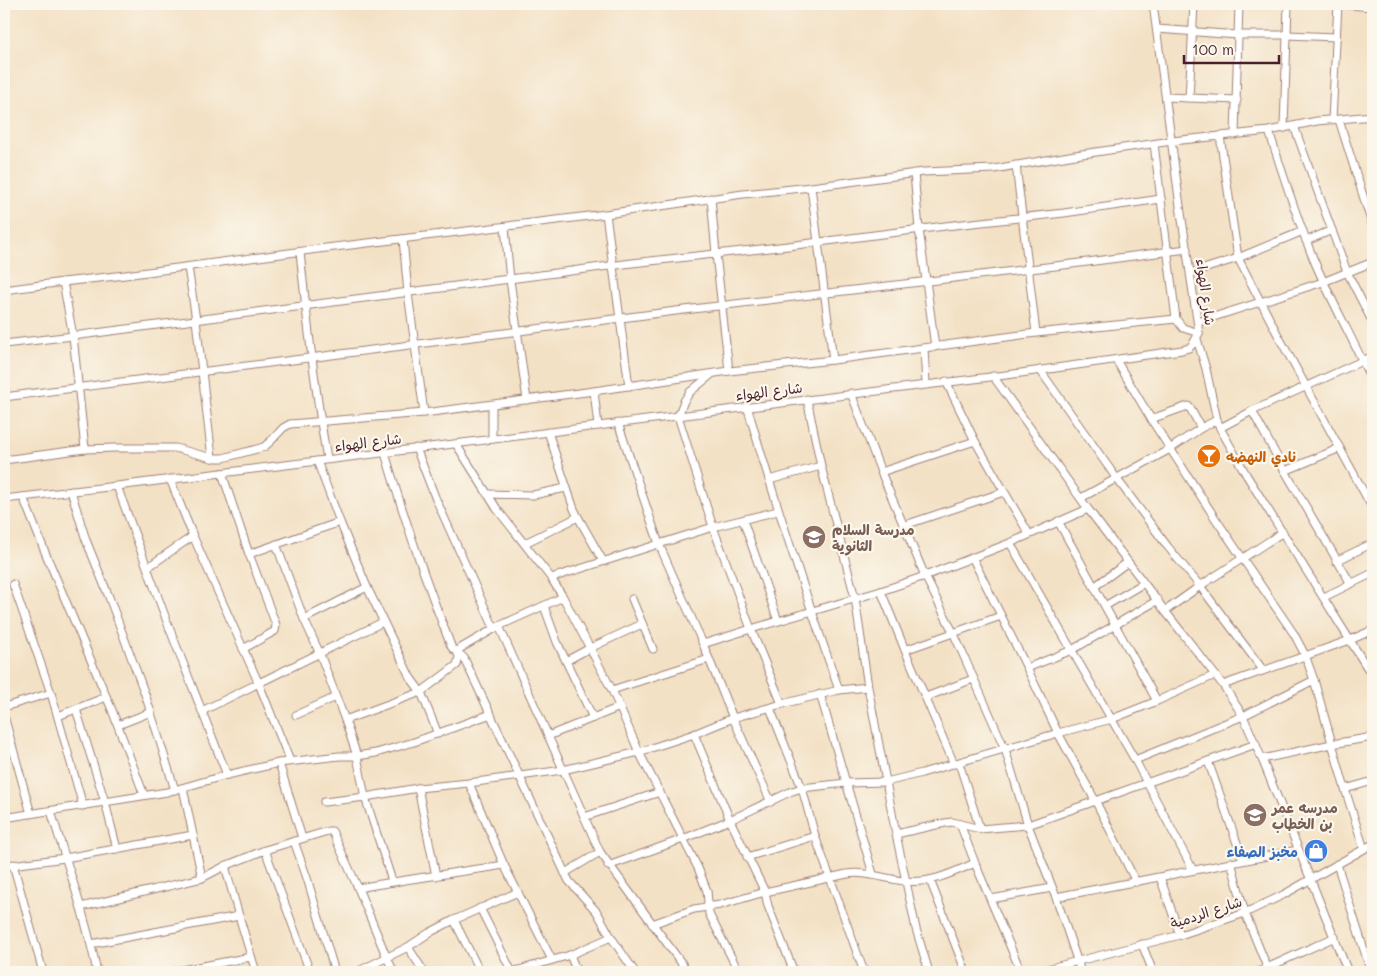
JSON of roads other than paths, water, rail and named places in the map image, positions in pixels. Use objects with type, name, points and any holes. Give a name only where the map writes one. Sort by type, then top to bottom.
[{"type":"street","name":"شارع الهواء","points":[[4,499],[993,376],[1116,360],[1189,348],[1194,344],[1198,336],[1198,322],[1153,4]]},
{"type":"street","points":[[1189,98],[1194,4]]},
{"type":"street","points":[[1236,135],[1239,4]]},
{"type":"street","points":[[1284,128],[1288,4]]},
{"type":"street","points":[[1373,7],[1338,4],[1335,120],[1373,227]]},
{"type":"street","points":[[1157,28],[1238,35],[1336,37]]},
{"type":"street","points":[[1166,97],[1237,100]]},
{"type":"street","points":[[4,290],[914,173],[994,169],[1172,141],[1269,131],[1317,121],[1373,116]]},
{"type":"street","points":[[1294,126],[1347,272],[1373,321]]},
{"type":"street","points":[[1269,131],[1306,241],[1323,282],[1363,360],[1373,384]]},
{"type":"street","points":[[1220,136],[1238,258],[1373,509]]},
{"type":"street","points":[[1154,144],[1176,319],[1183,328],[1198,336],[1220,428],[1247,476],[1373,677]]},
{"type":"street","points":[[1016,165],[1036,333]]},
{"type":"street","points":[[914,173],[919,229],[935,347]]},
{"type":"street","points":[[811,187],[833,360]]},
{"type":"street","points":[[711,198],[729,371]]},
{"type":"street","points":[[4,344],[613,266],[1161,199]]},
{"type":"street","points":[[606,214],[629,386]]},
{"type":"street","points":[[505,226],[510,280],[527,400]]},
{"type":"street","points":[[1306,241],[1332,230]]},
{"type":"street","points":[[1191,273],[1238,258],[1302,231]]},
{"type":"street","points":[[403,239],[424,412]]},
{"type":"street","points":[[4,398],[722,305],[1187,249]]},
{"type":"street","points":[[300,252],[305,306],[320,421],[327,459]]},
{"type":"street","points":[[1198,322],[1323,282],[1373,262]]},
{"type":"street","points":[[188,267],[203,371],[212,458]]},
{"type":"street","points":[[63,282],[73,336],[85,449]]},
{"type":"street","points":[[4,460],[85,449],[175,448],[212,458],[223,458],[264,447],[283,428],[290,424],[424,412],[527,400],[729,371],[833,360],[1036,333],[1176,319]]},
{"type":"street","points":[[924,348],[926,384]]},
{"type":"street","points":[[1220,428],[1252,411],[1373,356]]},
{"type":"street","points":[[1116,360],[1170,449],[1294,634],[1305,655],[1364,849]]},
{"type":"street","points":[[1040,370],[1116,479],[1263,670]]},
{"type":"street","points":[[713,374],[690,392],[678,416],[713,527],[751,629],[782,704]]},
{"type":"street","points":[[993,376],[1128,562],[1223,685],[1243,716],[1335,937],[1347,972]]},
{"type":"street","points":[[946,381],[975,441],[1028,534]]},
{"type":"street","points":[[594,391],[598,426]]},
{"type":"street","points":[[850,394],[925,576],[954,634],[1004,749],[1028,825],[1056,897],[1080,972]]},
{"type":"street","points":[[807,399],[821,466],[855,598],[868,687],[905,881],[916,929],[929,972]]},
{"type":"street","points":[[492,404],[492,439]]},
{"type":"street","points":[[747,406],[778,511],[839,690]]},
{"type":"street","points":[[1151,419],[1188,406],[1201,428]]},
{"type":"street","points":[[1252,411],[1284,471],[1351,584]]},
{"type":"street","points":[[1081,498],[1170,449],[1201,428],[1217,420]]},
{"type":"street","points":[[618,422],[659,544],[771,802]]},
{"type":"street","points":[[548,432],[566,488],[578,517],[604,561]]},
{"type":"street","points":[[881,472],[975,441]]},
{"type":"street","points":[[456,444],[497,509],[525,543],[563,597],[612,690],[638,752],[702,877],[707,891],[710,916],[739,972]]},
{"type":"street","points":[[416,448],[435,497],[548,736],[600,852],[608,866],[688,972]]},
{"type":"street","points":[[1284,471],[1340,448]]},
{"type":"street","points":[[385,453],[435,606],[451,646],[464,658],[569,881],[597,912],[634,972]]},
{"type":"street","points":[[317,461],[367,587],[410,677],[421,692],[438,734]]},
{"type":"street","points":[[769,480],[821,466]]},
{"type":"street","points":[[222,473],[249,554],[266,594],[276,625],[274,630],[243,649]]},
{"type":"street","points":[[170,479],[193,536],[259,684],[290,761]]},
{"type":"street","points":[[117,486],[169,627],[227,775]]},
{"type":"street","points":[[487,494],[533,495],[566,488]]},
{"type":"street","points":[[71,491],[86,540],[109,597],[150,712],[175,790]]},
{"type":"street","points":[[905,525],[1004,492]]},
{"type":"street","points":[[23,497],[118,725],[144,795]]},
{"type":"street","points":[[703,644],[925,576],[1010,543],[1088,508]]},
{"type":"street","points":[[551,578],[713,527],[778,511]]},
{"type":"street","points":[[525,543],[578,517]]},
{"type":"street","points":[[743,520],[778,621]]},
{"type":"street","points":[[1058,521],[1157,701]]},
{"type":"street","points":[[249,554],[340,522]]},
{"type":"street","points":[[1166,612],[1200,586],[1283,532]]},
{"type":"street","points":[[148,567],[193,536]]},
{"type":"street","points":[[1010,543],[1135,760],[1193,870]]},
{"type":"street","points":[[1336,561],[1373,543]]},
{"type":"street","points":[[276,544],[345,720],[357,756],[365,797],[392,881]]},
{"type":"street","points":[[972,557],[1028,668],[1058,733],[1096,802],[1136,882]]},
{"type":"street","points":[[1094,587],[1128,562]]},
{"type":"street","points":[[1324,597],[1373,573]]},
{"type":"street","points":[[1105,606],[1144,583]]},
{"type":"street","points":[[13,584],[51,693],[83,806]]},
{"type":"street","points":[[304,619],[367,587]]},
{"type":"street","points":[[881,591],[905,650],[956,763],[980,829]]},
{"type":"street","points":[[457,651],[497,627],[563,597]]},
{"type":"street","points":[[632,599],[653,649]]},
{"type":"street","points":[[1028,668],[1072,650],[1158,600]]},
{"type":"street","points":[[544,606],[556,642],[593,718]]},
{"type":"street","points":[[905,650],[1001,616]]},
{"type":"street","points":[[202,711],[383,622]]},
{"type":"street","points":[[566,660],[642,624]]},
{"type":"street","points":[[1223,685],[1373,630]]},
{"type":"street","points":[[345,720],[421,692],[457,665],[457,651]]},
{"type":"street","points":[[612,690],[708,659]]},
{"type":"street","points":[[608,866],[730,820],[792,791],[802,788],[886,782],[956,763],[1112,719],[1215,675]]},
{"type":"street","points":[[926,697],[973,679]]},
{"type":"street","points":[[1135,760],[1243,716],[1314,680]]},
{"type":"street","points":[[324,802],[563,770],[638,752],[694,734],[733,718],[782,704],[839,690],[868,687]]},
{"type":"street","points":[[4,707],[51,693]]},
{"type":"street","points":[[820,694],[873,874]]},
{"type":"street","points":[[58,716],[106,697]]},
{"type":"street","points":[[296,715],[336,697]]},
{"type":"street","points":[[548,736],[620,708]]},
{"type":"street","points":[[770,708],[802,788],[815,836],[864,972]]},
{"type":"street","points":[[76,709],[105,802],[117,849]]},
{"type":"street","points":[[118,725],[150,712]]},
{"type":"street","points":[[4,818],[175,790],[227,775],[290,761],[357,756],[390,749],[438,734],[491,714]]},
{"type":"street","points":[[4,716],[31,814]]},
{"type":"street","points":[[694,734],[730,820],[765,892],[768,906],[794,972]]},
{"type":"street","points":[[1262,758],[1373,737]]},
{"type":"street","points":[[896,834],[945,822],[980,829],[1028,825],[1256,744]]},
{"type":"street","points":[[1208,761],[1243,860]]},
{"type":"street","points":[[279,763],[302,838]]},
{"type":"street","points":[[1345,789],[1373,781]]},
{"type":"street","points":[[469,783],[504,864],[552,960]]},
{"type":"street","points":[[183,788],[202,878]]},
{"type":"street","points":[[418,788],[436,876]]},
{"type":"street","points":[[584,817],[660,792]]},
{"type":"street","points":[[51,811],[81,907],[97,972]]},
{"type":"street","points":[[960,824],[1022,972]]},
{"type":"street","points":[[81,907],[202,878],[225,866],[265,850],[328,831],[332,832],[358,888],[386,958],[394,972]]},
{"type":"street","points":[[4,866],[65,858],[193,835]]},
{"type":"street","points":[[747,857],[815,836]]},
{"type":"street","points":[[294,841],[310,886],[335,972]]},
{"type":"street","name":"شارع الردمية","points":[[1035,972],[1180,935],[1245,913],[1311,880],[1373,844]]},
{"type":"street","points":[[265,850],[310,972]]},
{"type":"street","points":[[1056,897],[1298,850]]},
{"type":"street","points":[[565,873],[600,852]]},
{"type":"street","points":[[1231,862],[1245,913],[1269,970]]},
{"type":"street","points":[[652,924],[694,909],[725,904],[765,892],[829,877],[854,873],[873,874],[905,881],[930,880],[975,863]]},
{"type":"street","points":[[13,864],[43,972]]},
{"type":"street","points":[[358,888],[504,864]]},
{"type":"street","points":[[1337,864],[1371,972]]},
{"type":"street","points":[[225,866],[256,972]]},
{"type":"street","points":[[1160,877],[1180,935]]},
{"type":"street","points":[[930,880],[966,972]]},
{"type":"street","points":[[991,899],[1052,888]]},
{"type":"street","points":[[356,972],[408,947],[454,920],[518,892]]},
{"type":"street","points":[[480,908],[512,972],[570,955],[611,937]]},
{"type":"street","points":[[91,944],[239,916]]},
{"type":"street","points":[[454,920],[480,972]]},
{"type":"street","points":[[1258,972],[1269,970],[1335,937]]},
{"type":"street","points":[[1142,944],[1153,972]]},
{"type":"street","points":[[408,947],[424,972]]},
{"type":"street","points":[[570,955],[577,972]]},
{"type":"street","points":[[171,972],[186,971],[251,957]]},
{"type":"place","name":"نادي النهضه","points":[[1209,456]]},
{"type":"place","name":"مدرسة السلام الثانوية","points":[[814,537]]},
{"type":"place","name":"مدرسه عمر بن الخطاب","points":[[1255,815]]},
{"type":"place","name":"مخبز الصفاء","points":[[1316,851]]}]
